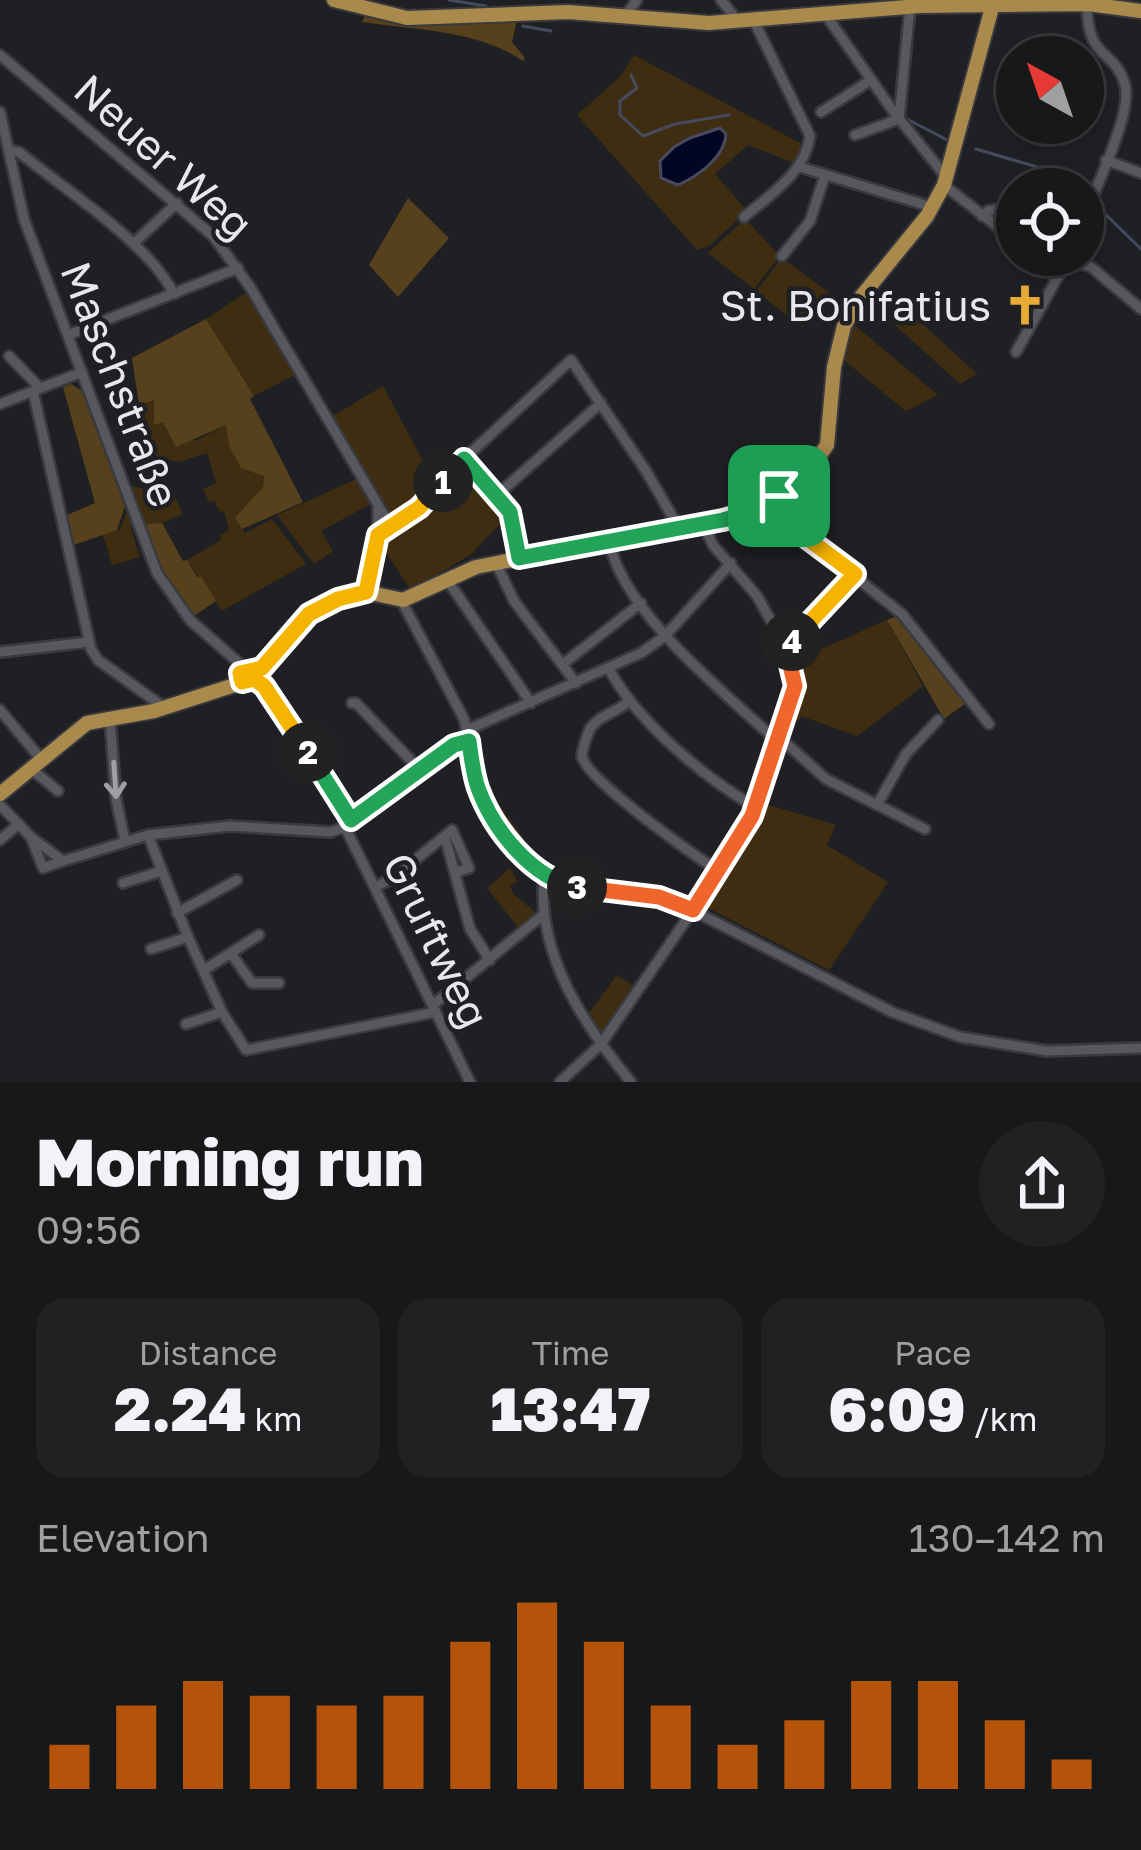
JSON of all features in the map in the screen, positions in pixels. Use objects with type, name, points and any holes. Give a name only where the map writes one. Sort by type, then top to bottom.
[{"type":"main road","points":[[334,0],[407,18],[531,7],[697,23],[827,12],[854,4],[1088,2],[1141,11]]},
{"type":"main road","points":[[0,794],[78,728],[166,708],[247,676],[272,659],[309,614],[338,599],[366,592],[405,599],[446,578],[496,562],[751,512],[812,470],[826,447],[836,355],[850,315],[933,207],[945,182],[994,3]]},
{"type":"street","points":[[626,15],[637,0]]},
{"type":"street","points":[[721,0],[745,20],[806,121],[810,136],[800,167],[744,217]]},
{"type":"street","points":[[1088,2],[1091,43],[1118,71],[1126,89],[1124,110],[1102,168]]},
{"type":"street","points":[[899,119],[916,4]]},
{"type":"street","points":[[827,12],[945,182],[996,226]]},
{"type":"street","name":"Neuer Weg","points":[[0,55],[213,236],[238,268],[392,527]]},
{"type":"street","points":[[821,112],[871,80]]},
{"type":"street","name":"Maschstraße","points":[[0,112],[21,210],[162,582],[181,610],[247,676]]},
{"type":"street","points":[[855,135],[899,119]]},
{"type":"street","points":[[7,147],[134,243],[167,279],[174,294]]},
{"type":"street","points":[[1106,160],[1141,173]]},
{"type":"street","points":[[800,167],[933,207]]},
{"type":"street","points":[[782,256],[810,221],[825,175]]},
{"type":"street","points":[[134,243],[177,203]]},
{"type":"street","points":[[982,216],[996,210]]},
{"type":"street","points":[[68,334],[238,268]]},
{"type":"street","points":[[1016,352],[1055,276]]},
{"type":"street","points":[[1104,276],[1141,309]]},
{"type":"street","points":[[9,356],[37,390],[89,642],[98,660],[166,708]]},
{"type":"street","points":[[378,535],[419,508],[464,459],[571,360],[679,528]]},
{"type":"street","points":[[0,404],[82,372]]},
{"type":"street","points":[[496,496],[601,403]]},
{"type":"street","points":[[464,459],[510,512],[519,558]]},
{"type":"street","points":[[779,496],[800,533],[902,614],[989,724]]},
{"type":"street","points":[[366,592],[379,505]]},
{"type":"street","points":[[560,1082],[601,1044],[693,910],[755,807],[795,686],[786,648],[757,596],[713,545],[703,524]]},
{"type":"street","points":[[609,540],[613,562],[664,636],[826,779],[925,829]]},
{"type":"street","points":[[496,562],[514,601],[576,683]]},
{"type":"street","points":[[0,805],[31,837],[43,868],[148,835],[243,825],[321,833],[348,824],[468,735],[609,669],[664,636],[731,563]]},
{"type":"street","points":[[786,648],[855,574]]},
{"type":"street","points":[[446,578],[531,703]]},
{"type":"street","points":[[405,599],[468,735],[481,795],[517,850],[544,875],[567,885],[659,897],[693,910],[892,1012],[947,1034],[1047,1051],[1141,1048]]},
{"type":"street","points":[[562,664],[641,603]]},
{"type":"street","points":[[0,652],[89,642]]},
{"type":"street","points":[[609,669],[628,702],[726,790],[755,807]]},
{"type":"street","name":"Gruftweg","points":[[247,676],[264,686],[277,704],[348,824],[470,1082]]},
{"type":"street","points":[[628,702],[592,724],[582,752],[584,760],[597,778],[665,836],[717,870]]},
{"type":"street","points":[[352,703],[420,770]]},
{"type":"street","points":[[0,710],[58,791]]},
{"type":"street","points":[[110,718],[116,799],[125,841]]},
{"type":"street","points":[[877,805],[905,754],[938,720]]},
{"type":"street","points":[[0,840],[19,824]]},
{"type":"street","points":[[375,887],[452,830],[469,868],[457,872],[470,929],[490,959]]},
{"type":"street","points":[[148,835],[188,938],[222,1012],[246,1050],[434,1009],[544,914]]},
{"type":"street","points":[[123,883],[162,871]]},
{"type":"street","points":[[544,875],[544,914],[555,965],[601,1044],[631,1082]]},
{"type":"street","points":[[177,913],[237,880]]},
{"type":"street","points":[[204,970],[259,935]]},
{"type":"street","points":[[152,949],[188,938]]},
{"type":"street","points":[[232,955],[252,983],[280,983]]},
{"type":"street","points":[[187,1024],[222,1012]]},
{"type":"shaded area","points":[[366,14],[517,20],[512,42],[525,58],[466,37],[362,22]]},
{"type":"shaded area","points":[[634,55],[806,146],[799,165],[748,145],[715,174],[747,211],[709,246],[697,250],[577,115],[620,77]],"holes":[[[708,130],[723,151],[691,179],[677,185],[674,147]]]},
{"type":"shaded area","points":[[408,198],[449,238],[398,297],[369,265]]},
{"type":"shaded area","points":[[745,219],[780,256],[754,289],[708,253]]},
{"type":"shaded area","points":[[782,258],[832,295],[802,327],[756,291]]},
{"type":"shaded area","points":[[248,291],[354,474],[295,375],[254,396],[206,319]]},
{"type":"shaded area","points":[[907,310],[977,374],[960,384],[894,324]]},
{"type":"shaded area","points":[[206,319],[254,396],[250,399],[303,502],[242,529],[235,518],[263,487],[264,476],[241,468],[229,446],[226,425],[176,447],[163,422],[154,425],[154,400],[139,405],[132,358]]},
{"type":"shaded area","points":[[852,323],[938,395],[906,411],[840,357]]},
{"type":"shaded area","points":[[71,384],[84,392],[125,506],[117,530],[74,545],[67,515],[95,503],[63,387]]},
{"type":"shaded area","points":[[383,386],[429,472],[434,470],[441,480],[467,467],[508,516],[470,555],[411,590],[381,545],[383,535],[394,528],[331,417]]},
{"type":"shaded area","points":[[154,399],[156,424],[163,421],[195,441],[226,425],[229,446],[264,476],[263,487],[236,519],[245,533],[272,519],[306,564],[222,611],[187,560],[229,530],[224,511],[209,502],[203,489],[216,483],[207,453],[179,462],[148,456],[139,405]]},
{"type":"shaded area","points":[[361,477],[374,502],[321,531],[333,551],[314,564],[277,515]]},
{"type":"shaded area","points":[[131,486],[173,494],[183,514],[145,524]]},
{"type":"shaded area","points":[[127,511],[140,557],[112,565],[103,535],[120,529]]},
{"type":"shaded area","points":[[162,523],[183,561],[201,576],[216,601],[194,616],[162,571],[145,524]]},
{"type":"shaded area","points":[[899,615],[966,703],[944,719],[887,620]]},
{"type":"shaded area","points":[[887,620],[923,686],[857,736],[801,716],[799,721],[790,718],[799,687],[798,669],[807,666],[796,660]]},
{"type":"shaded area","points":[[479,732],[492,795],[534,853],[555,868],[611,888],[553,875],[517,845],[496,812],[482,775],[473,738]]},
{"type":"shaded area","points":[[762,803],[836,825],[827,845],[888,882],[829,970],[704,906]]},
{"type":"shaded area","points":[[510,868],[518,882],[510,885],[513,894],[539,915],[521,931],[487,888]]},
{"type":"shaded area","points":[[617,975],[636,988],[605,1034],[599,1034],[588,1014]]},
{"type":"water","points":[[720,128],[726,134],[724,142],[709,165],[678,185],[661,178],[660,161],[674,147]]},
{"type":"waterway","points":[[449,0],[486,6]]},
{"type":"waterway","points":[[523,26],[551,31]]},
{"type":"waterway","points":[[631,75],[637,88],[620,101],[620,115],[643,136],[675,124],[729,115]]},
{"type":"waterway","points":[[907,119],[949,141]]},
{"type":"waterway","points":[[976,149],[1041,168]]},
{"type":"waterway","points":[[1104,213],[1141,249]]},
{"type":"waterway","points":[[836,978],[856,989]]},
{"type":"waterway","points":[[1035,1045],[1074,1046]]},
{"type":"place","name":"St. Bonifatius","points":[[1025,305]]},
{"type":"route","points":[[464,459],[510,512],[519,558],[723,520],[751,512],[779,496],[800,533],[855,574],[786,648],[795,686],[752,816],[693,910],[659,897],[567,885],[544,875],[517,850],[481,795],[469,741],[454,745],[351,820],[264,686],[254,679],[246,683],[240,679],[243,670],[258,671],[272,659],[309,614],[366,592],[378,535],[419,508],[464,459]]}]
